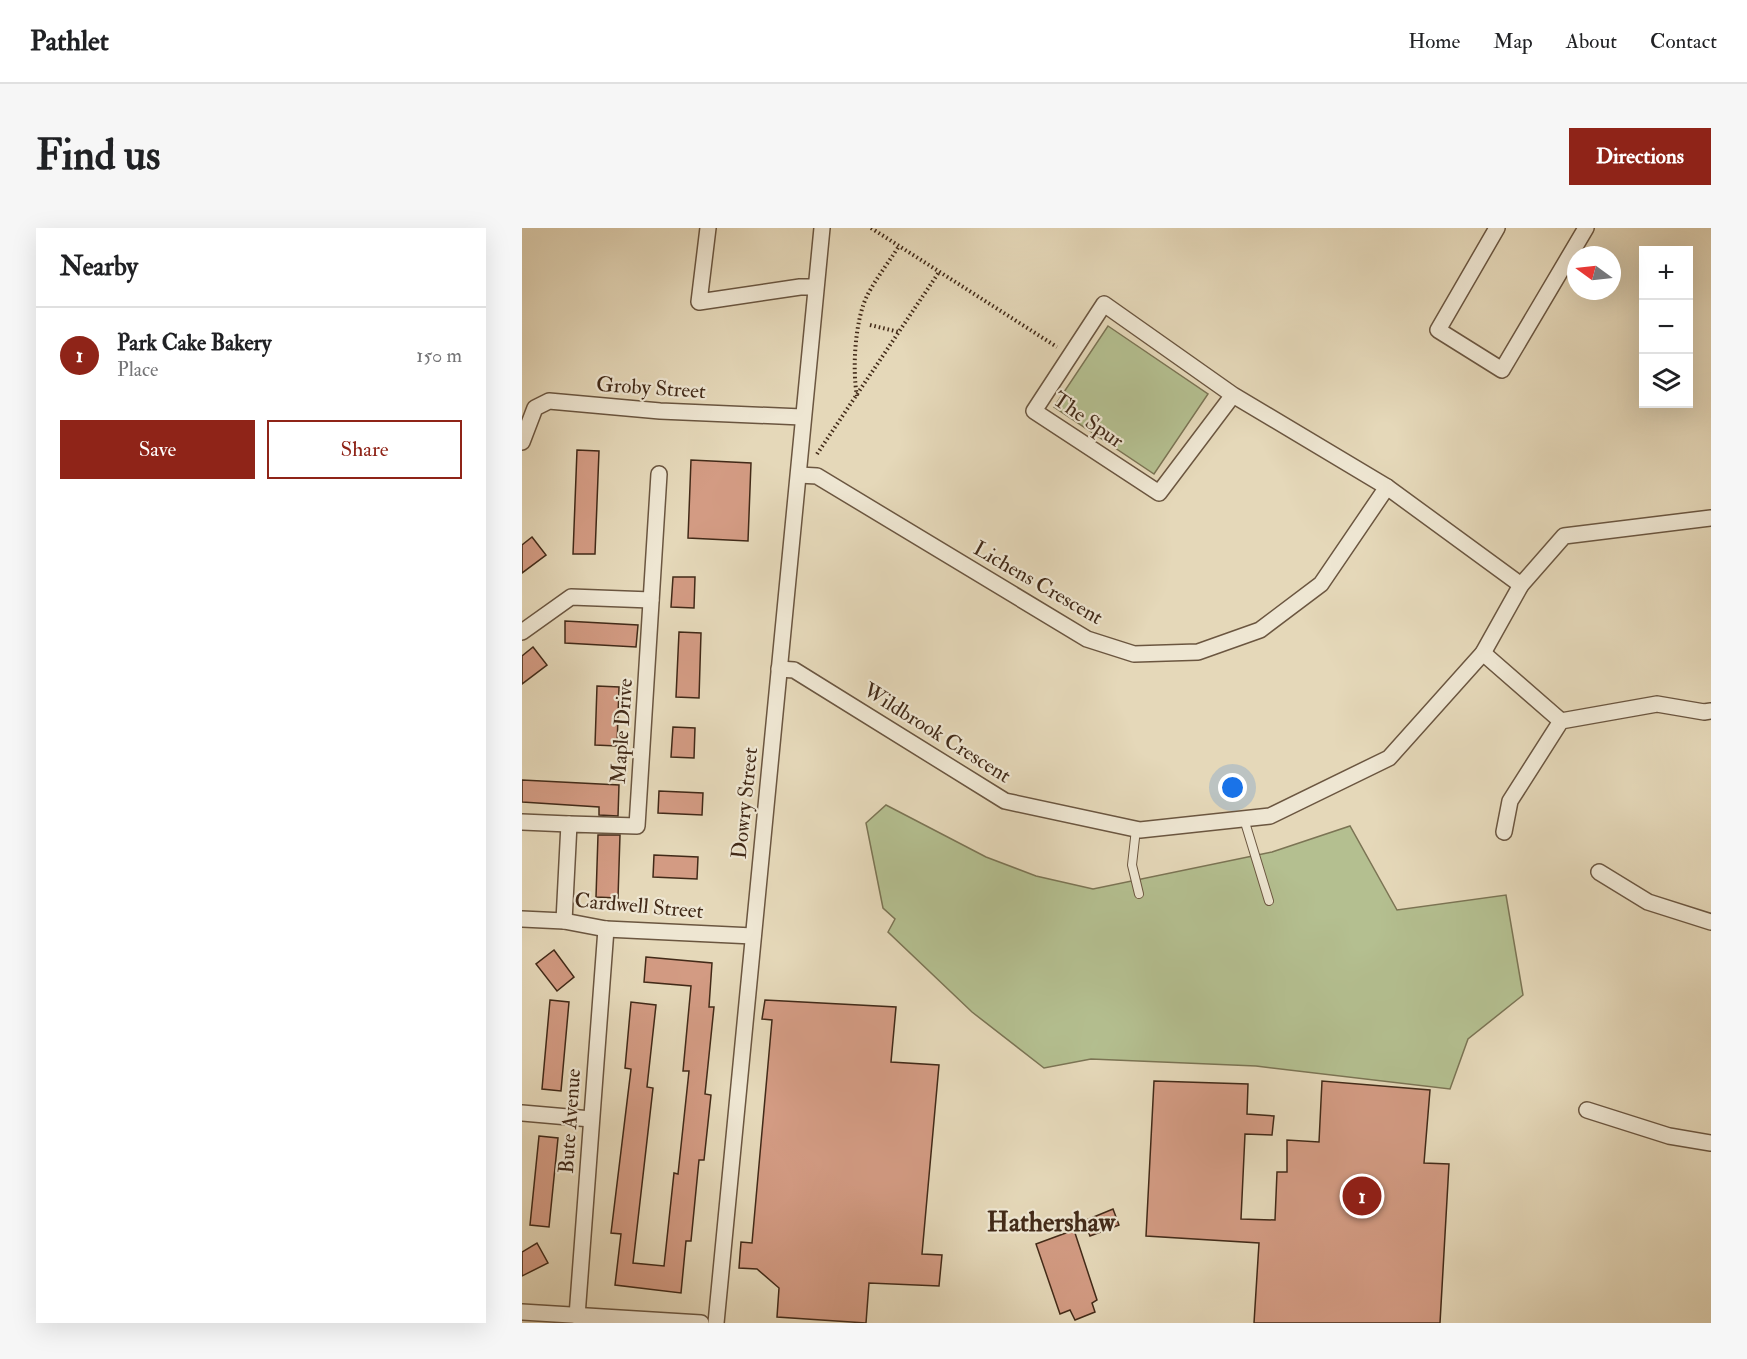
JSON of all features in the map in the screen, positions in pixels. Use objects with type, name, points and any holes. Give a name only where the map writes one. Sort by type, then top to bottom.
[{"type":"street","points":[[708,228],[699,302],[800,287],[815,287]]},
{"type":"street","name":"Dowry Street","points":[[716,1323],[822,228]]},
{"type":"street","points":[[1497,228],[1438,330],[1502,370],[1586,228]]},
{"type":"street","name":"The Spur","points":[[1233,395],[1160,494],[1034,411],[1104,304],[1233,395],[1387,487],[1521,585]]},
{"type":"street","name":"Groby Street","points":[[522,442],[535,408],[549,401],[660,411],[802,417]]},
{"type":"street","name":"Maple Drive","points":[[569,824],[637,826],[659,474]]},
{"type":"street","name":"Lichens Crescent","points":[[799,475],[817,477],[1087,639],[1134,654],[1198,652],[1260,630],[1321,584],[1387,487]]},
{"type":"street","name":"Wildbrook Crescent","points":[[779,669],[794,670],[1005,801],[1136,829],[1270,816],[1389,758],[1483,653],[1521,585],[1564,536],[1711,518]]},
{"type":"street","points":[[522,632],[571,597],[651,600]]},
{"type":"street","points":[[1483,653],[1561,721]]},
{"type":"street","points":[[1504,832],[1510,801],[1561,721],[1657,704],[1704,712],[1711,711]]},
{"type":"street","points":[[522,822],[569,824],[564,921]]},
{"type":"street","points":[[1599,872],[1648,902],[1711,922]]},
{"type":"street","name":"Cardwell Street","points":[[522,919],[564,921],[606,929],[753,936]]},
{"type":"street","name":"Bute Avenue","points":[[577,1316],[606,929]]},
{"type":"street","points":[[1587,1110],[1669,1136],[1711,1143]]},
{"type":"street","points":[[522,1113],[591,1119]]},
{"type":"street","points":[[522,1312],[700,1323]]},
{"type":"lane","points":[[1244,819],[1269,901]]},
{"type":"lane","points":[[1136,829],[1132,865],[1139,894]]},
{"type":"path","points":[[871,228],[1070,356]]},
{"type":"path","points":[[857,396],[855,384],[858,325],[867,296],[899,246]]},
{"type":"path","points":[[799,475],[827,442],[939,272]]},
{"type":"path","points":[[870,325],[900,332]]},
{"type":"green space","points":[[1108,326],[1208,394],[1154,474],[1054,407]]},
{"type":"green space","points":[[886,805],[986,857],[1036,876],[1093,889],[1272,852],[1350,826],[1397,910],[1506,895],[1523,995],[1468,1039],[1450,1089],[1256,1066],[1091,1059],[1044,1068],[972,1012],[888,932],[895,919],[883,908],[866,823]]},
{"type":"building","points":[[577,450],[599,451],[595,554],[573,554]]},
{"type":"building","points":[[691,460],[751,463],[748,541],[688,538]]},
{"type":"building","points":[[532,537],[546,555],[522,573],[522,545]]},
{"type":"building","points":[[673,577],[695,577],[694,608],[671,607]]},
{"type":"building","points":[[565,621],[638,625],[636,647],[565,643]]},
{"type":"building","points":[[679,632],[701,633],[699,698],[676,697]]},
{"type":"building","points":[[533,647],[547,665],[522,684],[522,656]]},
{"type":"building","points":[[597,686],[619,687],[617,746],[595,745]]},
{"type":"building","points":[[673,727],[695,728],[694,758],[671,757]]},
{"type":"building","points":[[522,780],[619,785],[618,816],[599,815],[599,807],[522,802]]},
{"type":"building","points":[[659,791],[703,793],[702,815],[658,813]]},
{"type":"building","points":[[598,835],[620,835],[618,898],[596,897]]},
{"type":"building","points":[[654,855],[698,857],[697,879],[653,877]]},
{"type":"building","points":[[554,950],[574,977],[557,991],[536,964]]},
{"type":"building","points":[[646,957],[712,963],[709,1007],[714,1007],[705,1094],[711,1095],[704,1160],[699,1160],[691,1241],[686,1241],[681,1293],[615,1285],[621,1234],[611,1233],[631,1069],[625,1068],[631,1002],[656,1005],[647,1087],[653,1088],[633,1263],[664,1266],[674,1173],[678,1174],[689,1071],[683,1071],[691,986],[644,982]]},
{"type":"building","points":[[550,1000],[569,1002],[561,1091],[542,1089]]},
{"type":"building","points":[[765,1000],[896,1007],[891,1062],[939,1065],[922,1254],[942,1255],[939,1286],[869,1283],[866,1323],[777,1317],[779,1288],[757,1269],[739,1268],[741,1242],[752,1243],[772,1020],[762,1019]]},
{"type":"building","points":[[1154,1081],[1248,1084],[1247,1114],[1274,1116],[1272,1135],[1245,1134],[1241,1219],[1275,1220],[1277,1172],[1287,1172],[1287,1140],[1319,1142],[1322,1081],[1430,1090],[1424,1163],[1449,1164],[1440,1323],[1254,1323],[1259,1243],[1146,1236]]},
{"type":"building","points":[[539,1136],[558,1138],[549,1227],[530,1225]]},
{"type":"building","points":[[1113,1209],[1119,1225],[1090,1236],[1084,1221]]},
{"type":"building","points":[[1074,1230],[1097,1300],[1092,1303],[1095,1312],[1075,1320],[1070,1310],[1060,1314],[1036,1244]]},
{"type":"building","points":[[537,1243],[548,1263],[522,1276],[522,1252]]},
{"type":"place","name":"Park Cake Bakery","points":[[1362,1196]]},
{"type":"district","name":"Hathershaw","points":[[1051,1222]]}]
